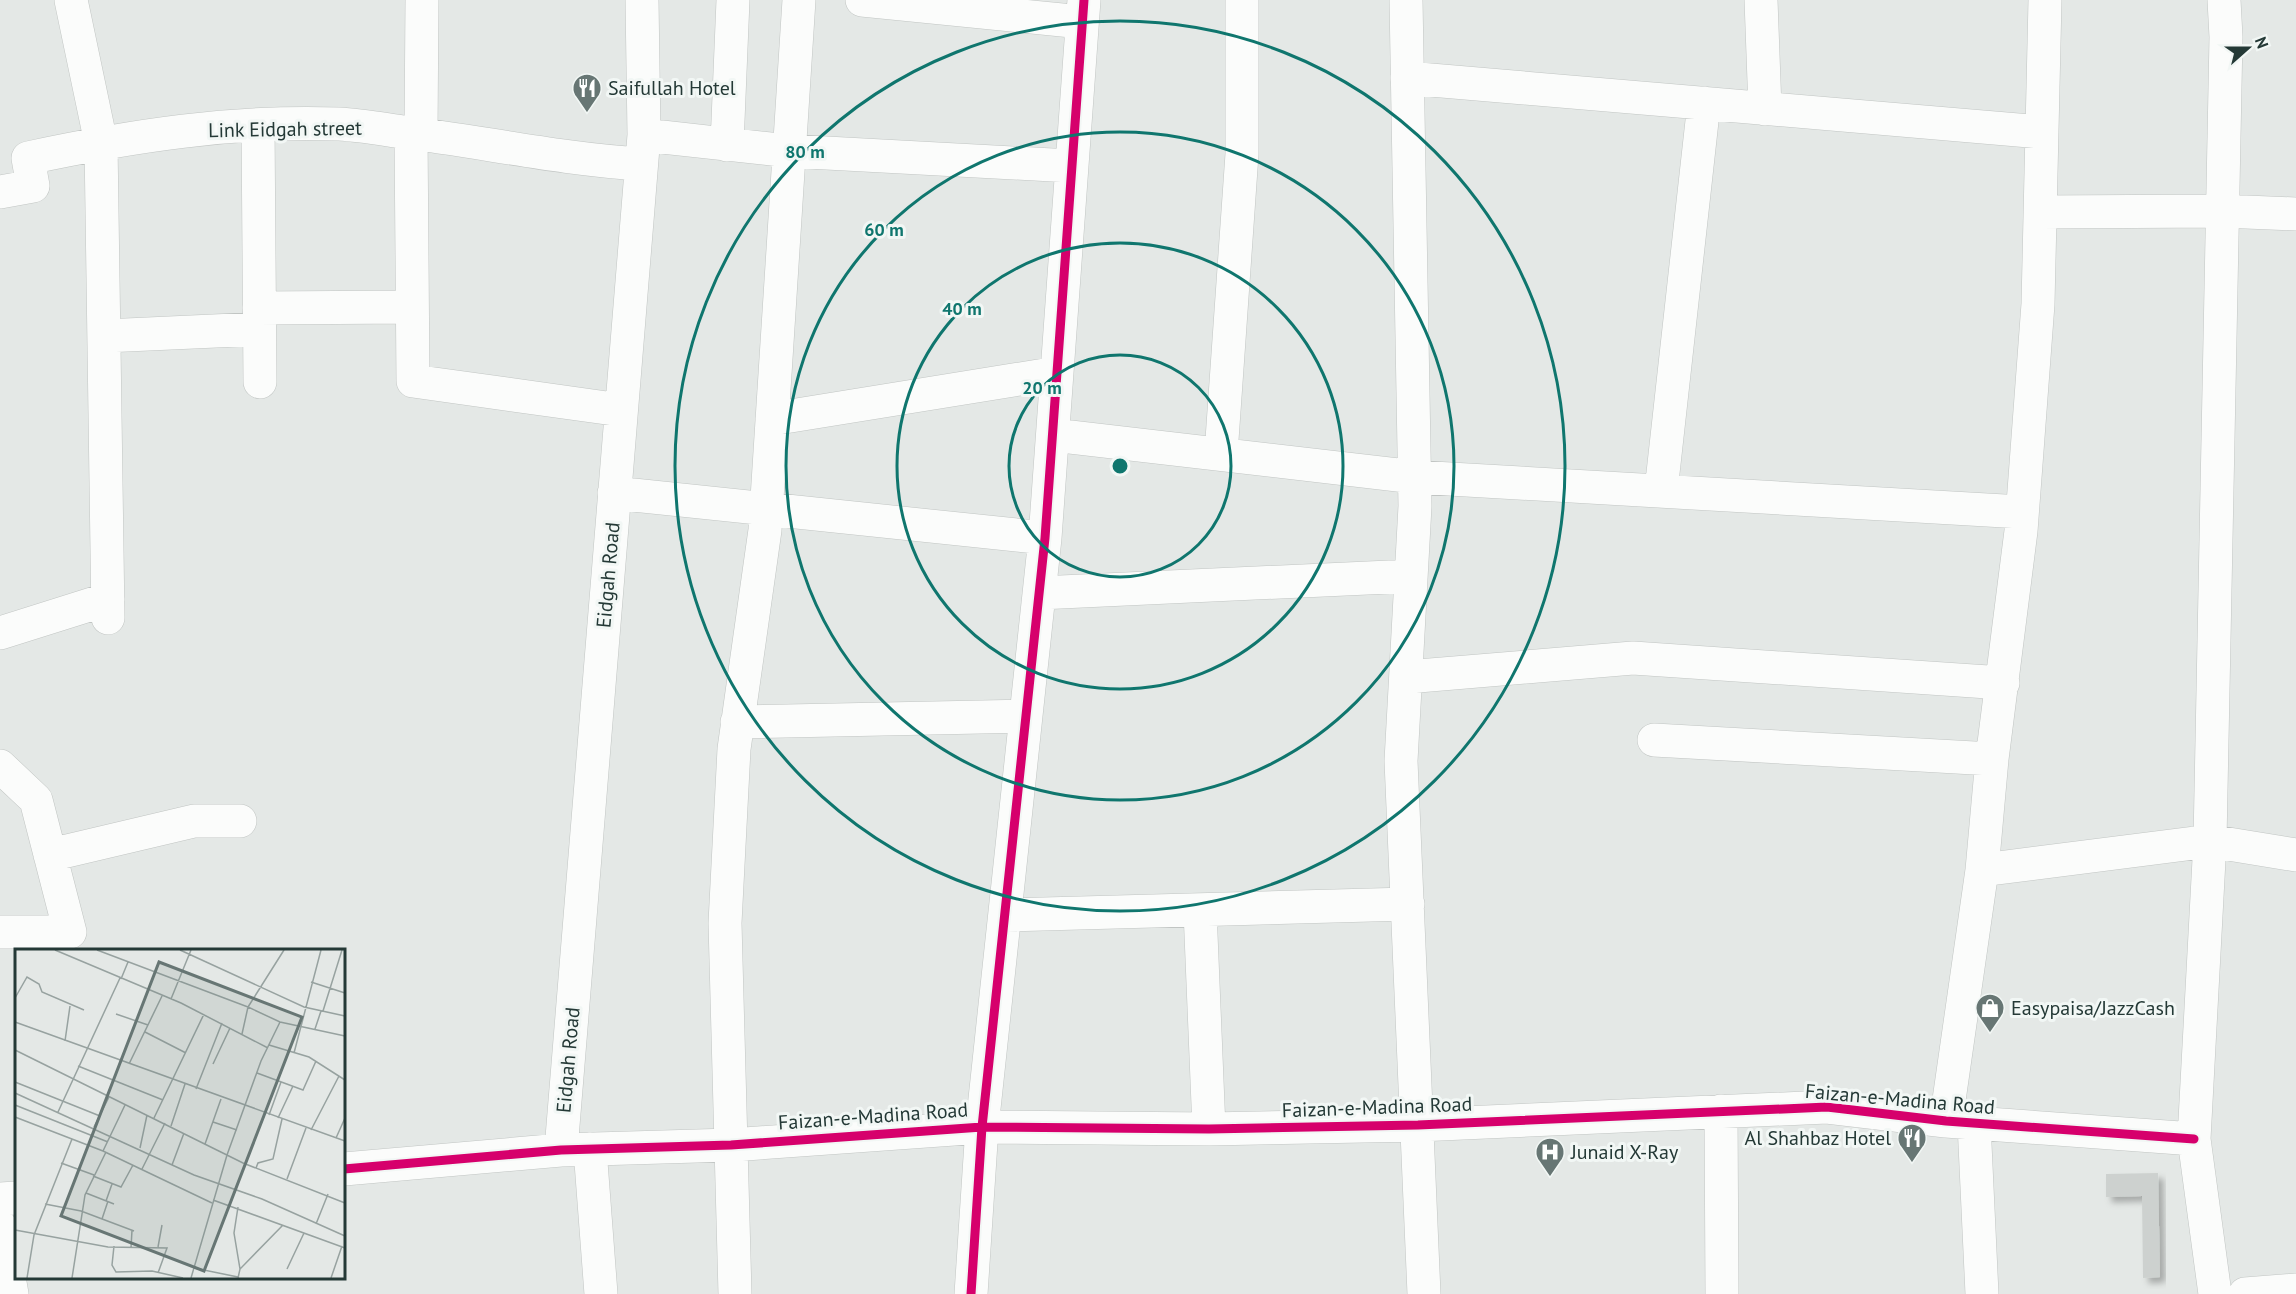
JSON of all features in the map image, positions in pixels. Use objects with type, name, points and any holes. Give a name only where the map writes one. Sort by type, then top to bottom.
[{"type":"street","points":[[0,633],[108,609],[101,143],[71,0]]},
{"type":"street","points":[[422,0],[416,134],[412,381],[621,410]]},
{"type":"street","name":"Eidgah Road","points":[[601,1294],[576,1149],[614,493],[643,150],[642,0]]},
{"type":"street","points":[[727,145],[733,0]]},
{"type":"street","points":[[735,1294],[725,923],[737,722],[767,510],[799,0]]},
{"type":"street","points":[[862,0],[1083,11],[1045,538],[982,1127],[971,1294]]},
{"type":"street","points":[[1221,454],[1242,154],[1242,0]]},
{"type":"street","points":[[1406,0],[1414,477],[1401,760],[1424,1294]]},
{"type":"street","points":[[1761,0],[1765,109]]},
{"type":"street","points":[[1982,1294],[1960,1122],[1992,759],[2022,512],[2038,304],[2045,0]]},
{"type":"street","points":[[2215,1294],[2194,1139],[2210,841],[2226,37],[2224,0]]},
{"type":"street","points":[[1407,78],[2042,132]]},
{"type":"street","points":[[1661,491],[1704,103]]},
{"type":"street","name":"Link Eidgah street","points":[[0,192],[33,186],[28,158],[101,143],[181,132],[258,125],[341,124],[468,139],[540,154],[727,145],[789,152],[1071,166]]},
{"type":"street","points":[[258,125],[260,382]]},
{"type":"street","points":[[2041,212],[2223,211],[2296,214]]},
{"type":"street","points":[[104,336],[259,318],[412,307]]},
{"type":"street","points":[[772,419],[1057,373]]},
{"type":"street","points":[[1053,435],[1414,477],[2022,512]]},
{"type":"street","points":[[614,493],[1045,538]]},
{"type":"street","points":[[1039,593],[1411,576]]},
{"type":"street","points":[[1406,677],[1633,658],[2003,683]]},
{"type":"street","points":[[737,722],[1026,716]]},
{"type":"street","points":[[1654,740],[1992,759]]},
{"type":"street","points":[[0,766],[36,800],[70,932],[0,932]]},
{"type":"street","points":[[50,855],[194,821],[240,821]]},
{"type":"street","points":[[1982,870],[2210,841],[2296,855]]},
{"type":"street","points":[[1005,915],[1408,904]]},
{"type":"street","points":[[1200,910],[1209,1129]]},
{"type":"street","name":"Faizan-e-Madina Road","points":[[345,1169],[576,1149],[731,1145],[982,1127],[1209,1129],[1418,1125],[1827,1107],[1960,1122],[2194,1139]]},
{"type":"street","points":[[1721,1111],[1722,1294]]},
{"type":"street","points":[[0,1199],[15,1198]]},
{"type":"street","points":[[0,1226],[12,1294]]},
{"type":"street","points":[[2245,1294],[2296,1290]]},
{"type":"building","points":[[2158,1173],[2160,1277],[2143,1278],[2142,1196],[2106,1197],[2106,1174]]},
{"type":"cycle path","points":[[971,1294],[982,1127],[1045,538],[1084,0]]},
{"type":"cycle path","points":[[345,1169],[561,1150],[731,1145],[982,1127],[1209,1129],[1418,1125],[1827,1107],[1946,1121],[2194,1139]]},
{"type":"place","name":"Saifullah Hotel","points":[[587,114]]},
{"type":"place","name":"Easypaisa/JazzCash","points":[[1990,1034]]},
{"type":"place","name":"Al Shahbaz Hotel","points":[[1912,1164]]},
{"type":"place","name":"Junaid X-Ray","points":[[1550,1178]]}]
